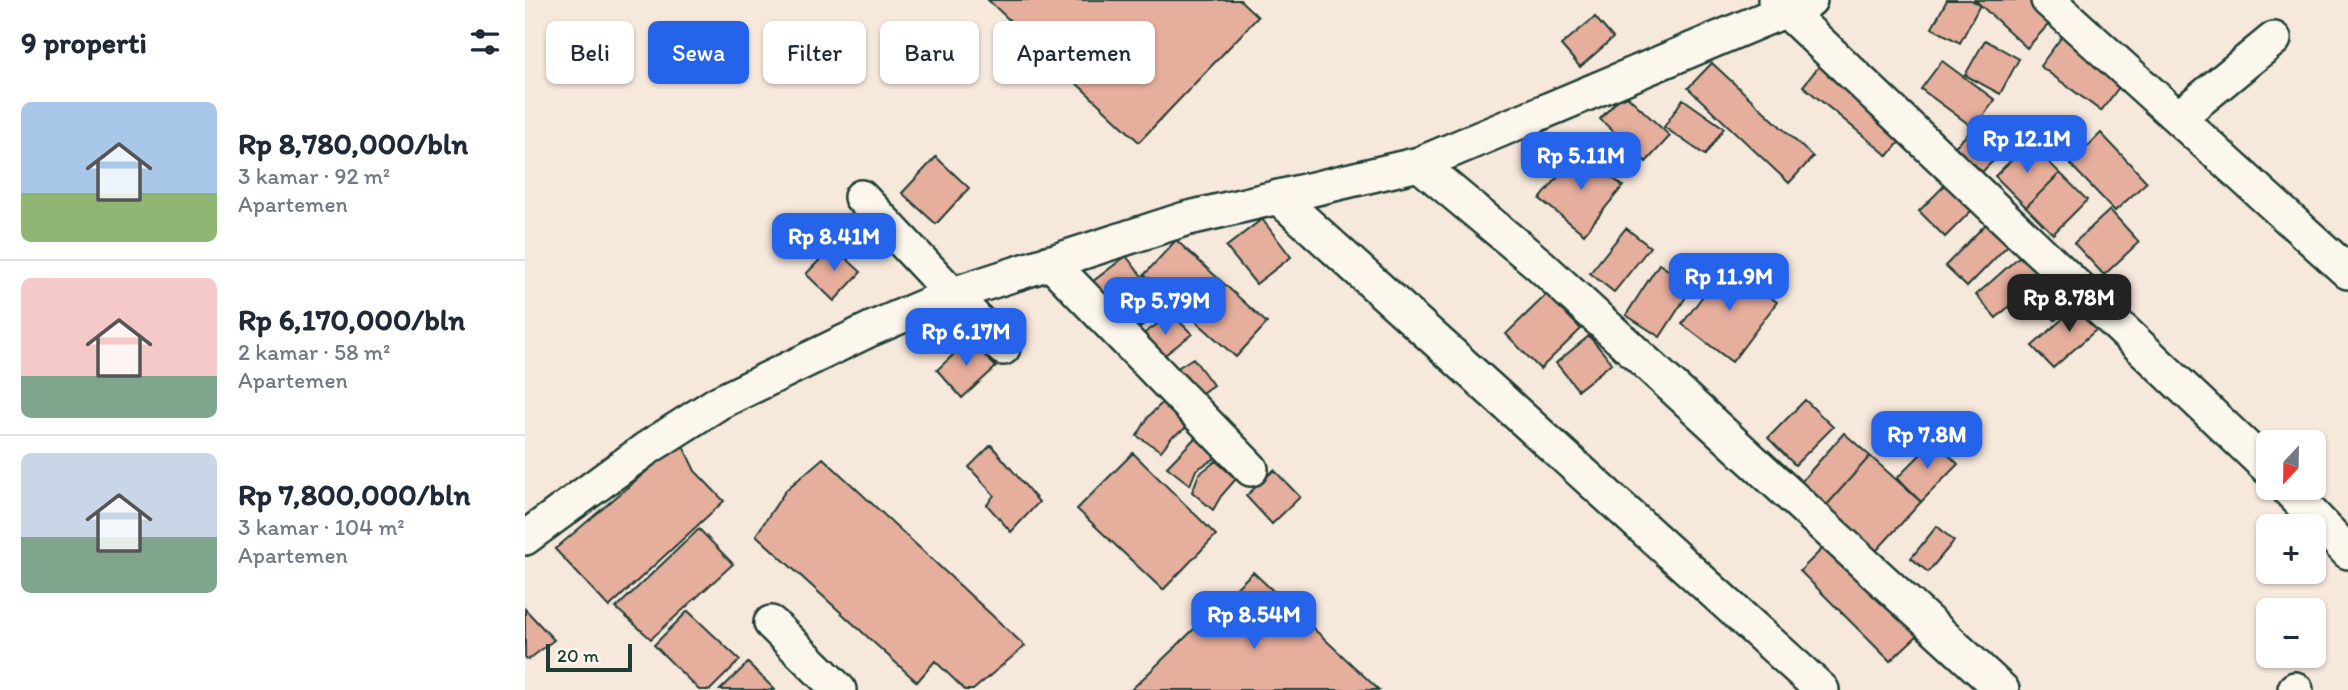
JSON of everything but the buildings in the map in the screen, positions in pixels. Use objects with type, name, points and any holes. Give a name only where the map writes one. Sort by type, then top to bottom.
[{"type":"street","points":[[2049,0],[2348,272]]},
{"type":"street","points":[[525,538],[646,449],[717,403],[871,329],[953,294],[1185,219],[1419,163],[1790,3],[2256,456]]},
{"type":"street","points":[[2179,117],[2274,39]]},
{"type":"street","points":[[1419,163],[1540,265],[2001,690]]},
{"type":"street","points":[[1278,197],[1822,690]]},
{"type":"street","points":[[861,198],[1003,348]]},
{"type":"street","points":[[1050,262],[1251,469]]},
{"type":"street","points":[[2298,500],[2348,552]]},
{"type":"street","points":[[771,623],[839,690]]}]
